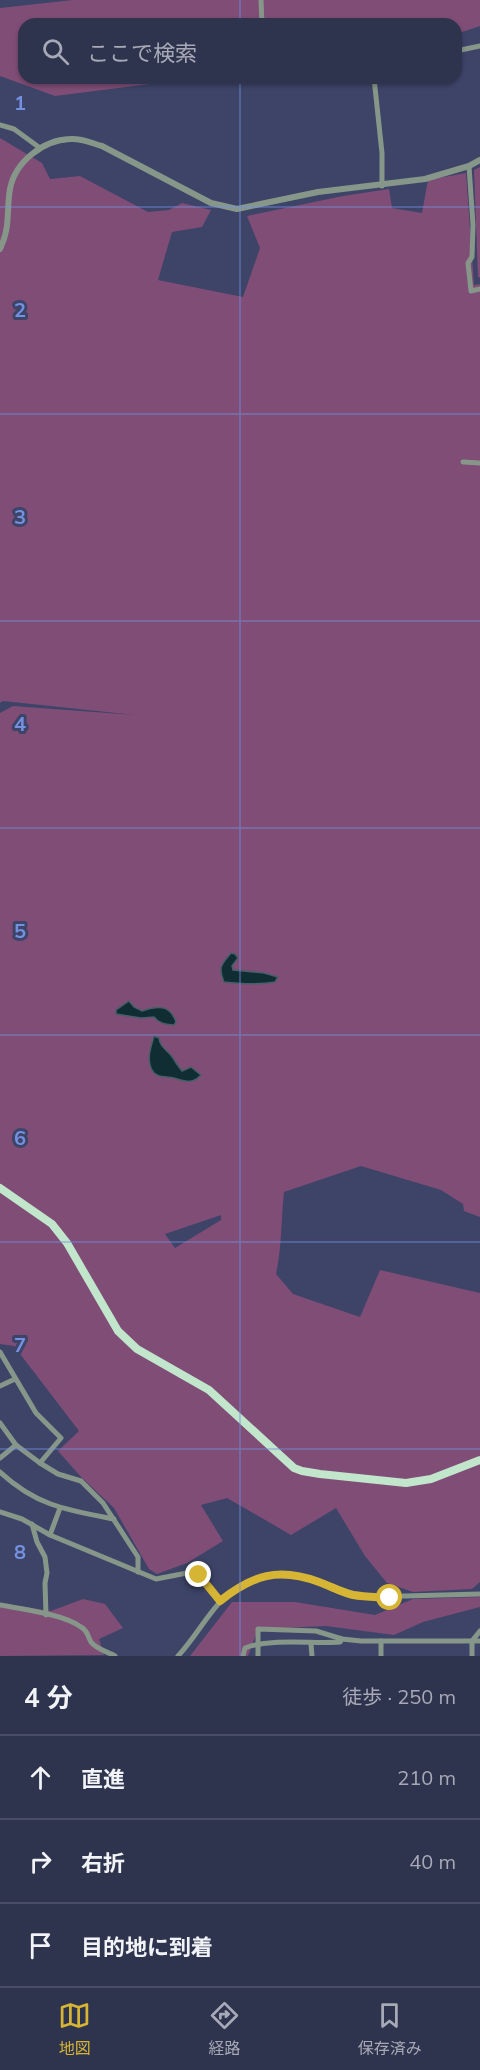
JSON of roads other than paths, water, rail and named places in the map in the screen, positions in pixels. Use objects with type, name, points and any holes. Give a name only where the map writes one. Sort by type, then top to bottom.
[{"type":"main road","points":[[0,1188],[52,1224],[68,1243],[118,1331],[127,1341],[208,1390],[243,1419],[294,1468],[320,1474],[406,1483],[432,1479],[480,1460]]},
{"type":"street","points":[[261,0],[262,18]]},
{"type":"street","points":[[462,50],[480,46]]},
{"type":"street","points":[[375,84],[382,153],[382,186]]},
{"type":"street","points":[[0,125],[14,129],[40,148]]},
{"type":"street","points":[[0,249],[5,237],[9,191],[13,177],[25,160],[52,142],[70,139],[84,140],[102,146],[211,203],[237,209],[318,192],[425,179],[469,166],[480,160]]},
{"type":"street","points":[[469,166],[473,225],[472,257],[468,263],[471,291],[480,289]]},
{"type":"street","points":[[463,462],[480,463]]},
{"type":"street","points":[[0,1352],[36,1413],[61,1438],[40,1463]]},
{"type":"street","points":[[0,1386],[15,1379]]},
{"type":"street","points":[[0,1423],[16,1445],[58,1474],[81,1481],[103,1503],[138,1557],[138,1572]]},
{"type":"street","points":[[0,1458],[16,1445]]},
{"type":"street","points":[[0,1472],[19,1489],[60,1508],[114,1519]]},
{"type":"street","points":[[50,1535],[60,1508]]},
{"type":"street","points":[[0,1512],[156,1579],[187,1574],[199,1575],[220,1601]]},
{"type":"street","points":[[32,1524],[37,1542],[45,1557],[46,1615]]},
{"type":"street","points":[[178,1656],[190,1644],[220,1601],[256,1579],[282,1574],[304,1577],[343,1592],[368,1597],[480,1594]]},
{"type":"street","points":[[0,1605],[76,1624],[84,1629],[96,1647],[115,1656]]},
{"type":"street","points":[[258,1656],[258,1629],[316,1631],[342,1639],[480,1641]]},
{"type":"street","points":[[472,1656],[472,1641],[480,1631]]},
{"type":"street","points":[[243,1656],[245,1648],[258,1643],[311,1644],[340,1642],[342,1639]]},
{"type":"street","points":[[381,1641],[381,1656]]},
{"type":"street","points":[[311,1644],[312,1656]]}]
